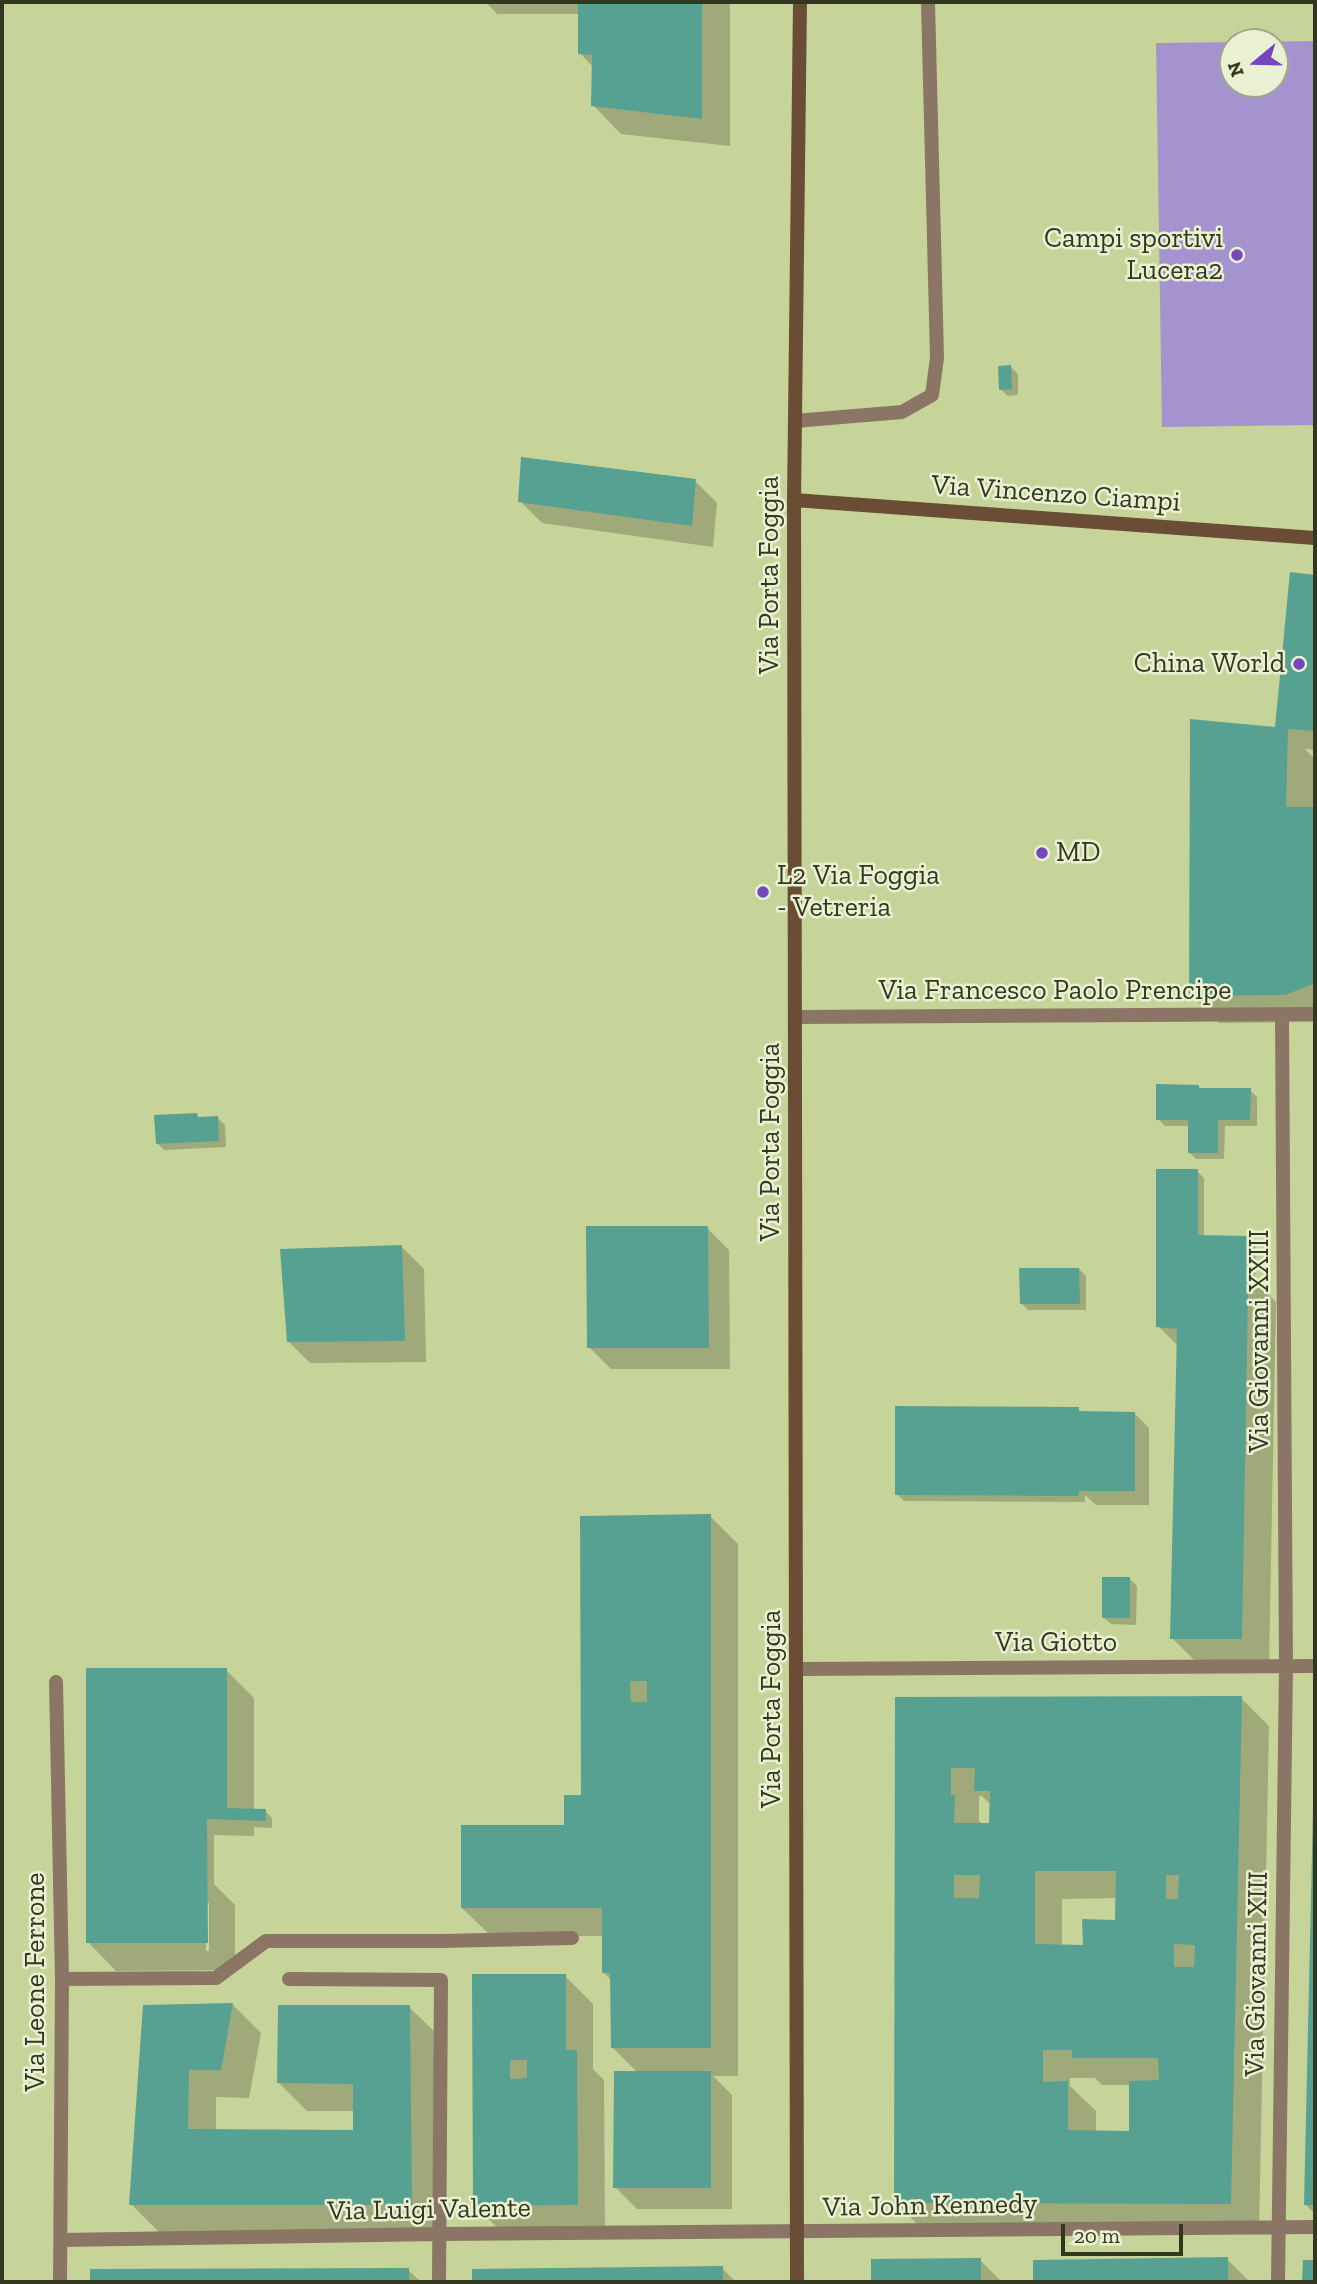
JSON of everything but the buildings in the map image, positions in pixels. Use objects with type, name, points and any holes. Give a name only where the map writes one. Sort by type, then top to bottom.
[{"type":"main road","name":"Via Porta Foggia","points":[[797,2282],[794,500],[800,2]]},
{"type":"main road","name":"Via Vincenzo Ciampi","points":[[794,500],[1315,538]]},
{"type":"street","points":[[795,421],[902,412],[932,395],[937,358],[928,2]]},
{"type":"street","name":"Via Francesco Paolo Prencipe","points":[[795,1017],[1315,1014]]},
{"type":"street","name":"Via Giovanni XXIII","points":[[1282,1015],[1286,1666]]},
{"type":"street","name":"Via Giovanni XIII","points":[[1278,2282],[1286,1666]]},
{"type":"street","name":"Via Giotto","points":[[797,1669],[1315,1666]]},
{"type":"street","name":"Via Leone Ferrone","points":[[56,1682],[62,1979],[60,2282]]},
{"type":"street","points":[[62,1979],[216,1978],[266,1941],[572,1938]]},
{"type":"street","points":[[289,1979],[441,1980],[439,2282]]},
{"type":"street","name":"Via John Kennedy","points":[[797,2232],[1315,2227]]},
{"type":"street","name":"Via Luigi Valente","points":[[61,2240],[797,2232]]},
{"type":"shaded area","name":"Campi sportivi Lucera2","points":[[1289,41],[1315,41],[1315,425],[1162,427],[1156,43],[1219,42],[1219,98],[1289,98]]},
{"type":"place","name":"Campi sportivi Lucera2","points":[[1237,255]]},
{"type":"place","name":"China World","points":[[1299,664]]},
{"type":"place","name":"MD","points":[[1042,853]]},
{"type":"place","name":"L2 Via Foggia - Vetreria","points":[[763,892]]}]
